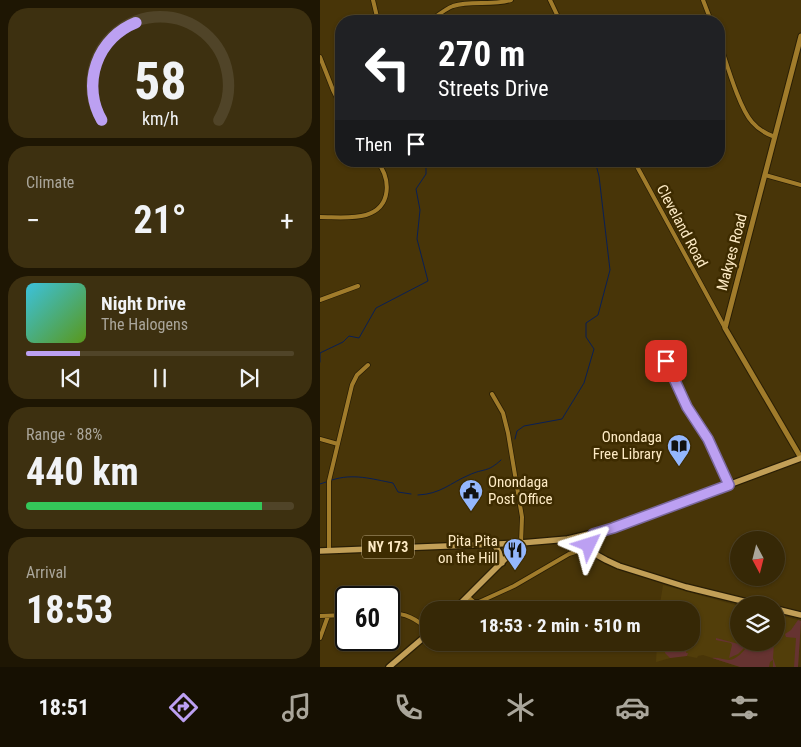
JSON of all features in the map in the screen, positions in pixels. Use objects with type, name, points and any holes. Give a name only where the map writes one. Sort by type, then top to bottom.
[{"type":"main road","points":[[568,539],[613,528],[801,458]]},
{"type":"main road","points":[[588,550],[593,534]]},
{"type":"main road","points":[[568,539],[619,566],[662,580],[730,598]]},
{"type":"main road","name":"NY 173","points":[[320,551],[521,543],[568,539]]},
{"type":"main road","points":[[494,543],[502,563]]},
{"type":"main road","points":[[464,601],[521,543]]},
{"type":"main road","points":[[785,611],[801,615]]},
{"type":"main road","points":[[392,666],[420,640]]},
{"type":"street","points":[[373,0],[377,15]]},
{"type":"street","points":[[439,15],[455,5],[496,3],[511,0]]},
{"type":"street","points":[[550,0],[557,15]]},
{"type":"street","points":[[703,0],[709,15]]},
{"type":"street","name":"Makyes Road","points":[[725,328],[801,36]]},
{"type":"street","points":[[725,57],[746,114],[757,127],[775,137]]},
{"type":"street","points":[[320,58],[335,94]]},
{"type":"street","points":[[320,217],[354,217],[367,215],[375,211],[383,202],[388,192],[385,173],[381,167]]},
{"type":"street","name":"Cleveland Road","points":[[637,167],[725,328]]},
{"type":"street","points":[[765,175],[801,185]]},
{"type":"street","points":[[320,300],[358,286]]},
{"type":"street","points":[[725,328],[801,458]]},
{"type":"street","points":[[666,361],[687,407],[708,439],[729,485]]},
{"type":"street","points":[[329,550],[329,481],[352,385],[357,375],[368,365]]},
{"type":"street","points":[[492,394],[503,413],[508,433],[522,517],[521,543]]},
{"type":"street","points":[[320,439],[338,444]]},
{"type":"street","points":[[468,597],[474,602],[479,602],[510,588],[569,554],[588,550]]},
{"type":"street","points":[[400,615],[408,616],[420,625]]},
{"type":"street","points":[[320,616],[335,616]]},
{"type":"street","points":[[320,638],[328,616]]},
{"type":"shaded area","points":[[663,585],[730,604],[730,651],[785,651],[785,617],[801,621],[798,667],[740,667],[703,655],[697,658],[687,656],[674,657],[656,662],[657,651],[700,651],[700,601],[660,601]]},
{"type":"shaded area","points":[[798,620],[801,621],[798,667],[794,667],[796,638],[786,637],[785,634],[791,630]]},
{"type":"shaded area","points":[[716,638],[730,643],[716,640]]},
{"type":"shaded area","points":[[665,651],[686,651],[686,653],[688,653],[687,656],[670,658]]},
{"type":"shaded area","points":[[731,651],[741,651],[738,654],[729,658]]},
{"type":"shaded area","points":[[744,651],[773,651],[773,658],[776,667],[773,667],[773,660],[770,662],[769,667],[740,667],[712,658],[732,660]]},
{"type":"waterway","points":[[320,353],[343,342],[349,336],[359,338],[376,308],[428,281],[417,239],[420,210],[416,189],[426,174],[426,167]]},
{"type":"waterway","points":[[515,439],[517,431],[524,426],[562,419],[584,383],[594,349],[586,337],[586,323],[598,315],[610,270],[597,167]]},
{"type":"waterway","points":[[320,353],[320,362]]},
{"type":"waterway","points":[[418,495],[433,493],[469,475],[489,469],[501,460]]},
{"type":"waterway","points":[[332,480],[347,477],[370,478],[393,483],[398,492],[411,494]]},
{"type":"waterway","points":[[320,484],[326,482]]},
{"type":"place","name":"Onondaga Free Library","points":[[679,467]]},
{"type":"place","name":"Onondaga Post Office","points":[[471,512]]},
{"type":"place","name":"Pita Pita on the Hill","points":[[515,571]]},
{"type":"route","points":[[589,545],[593,534],[729,485],[708,439],[687,407],[666,361]]}]
